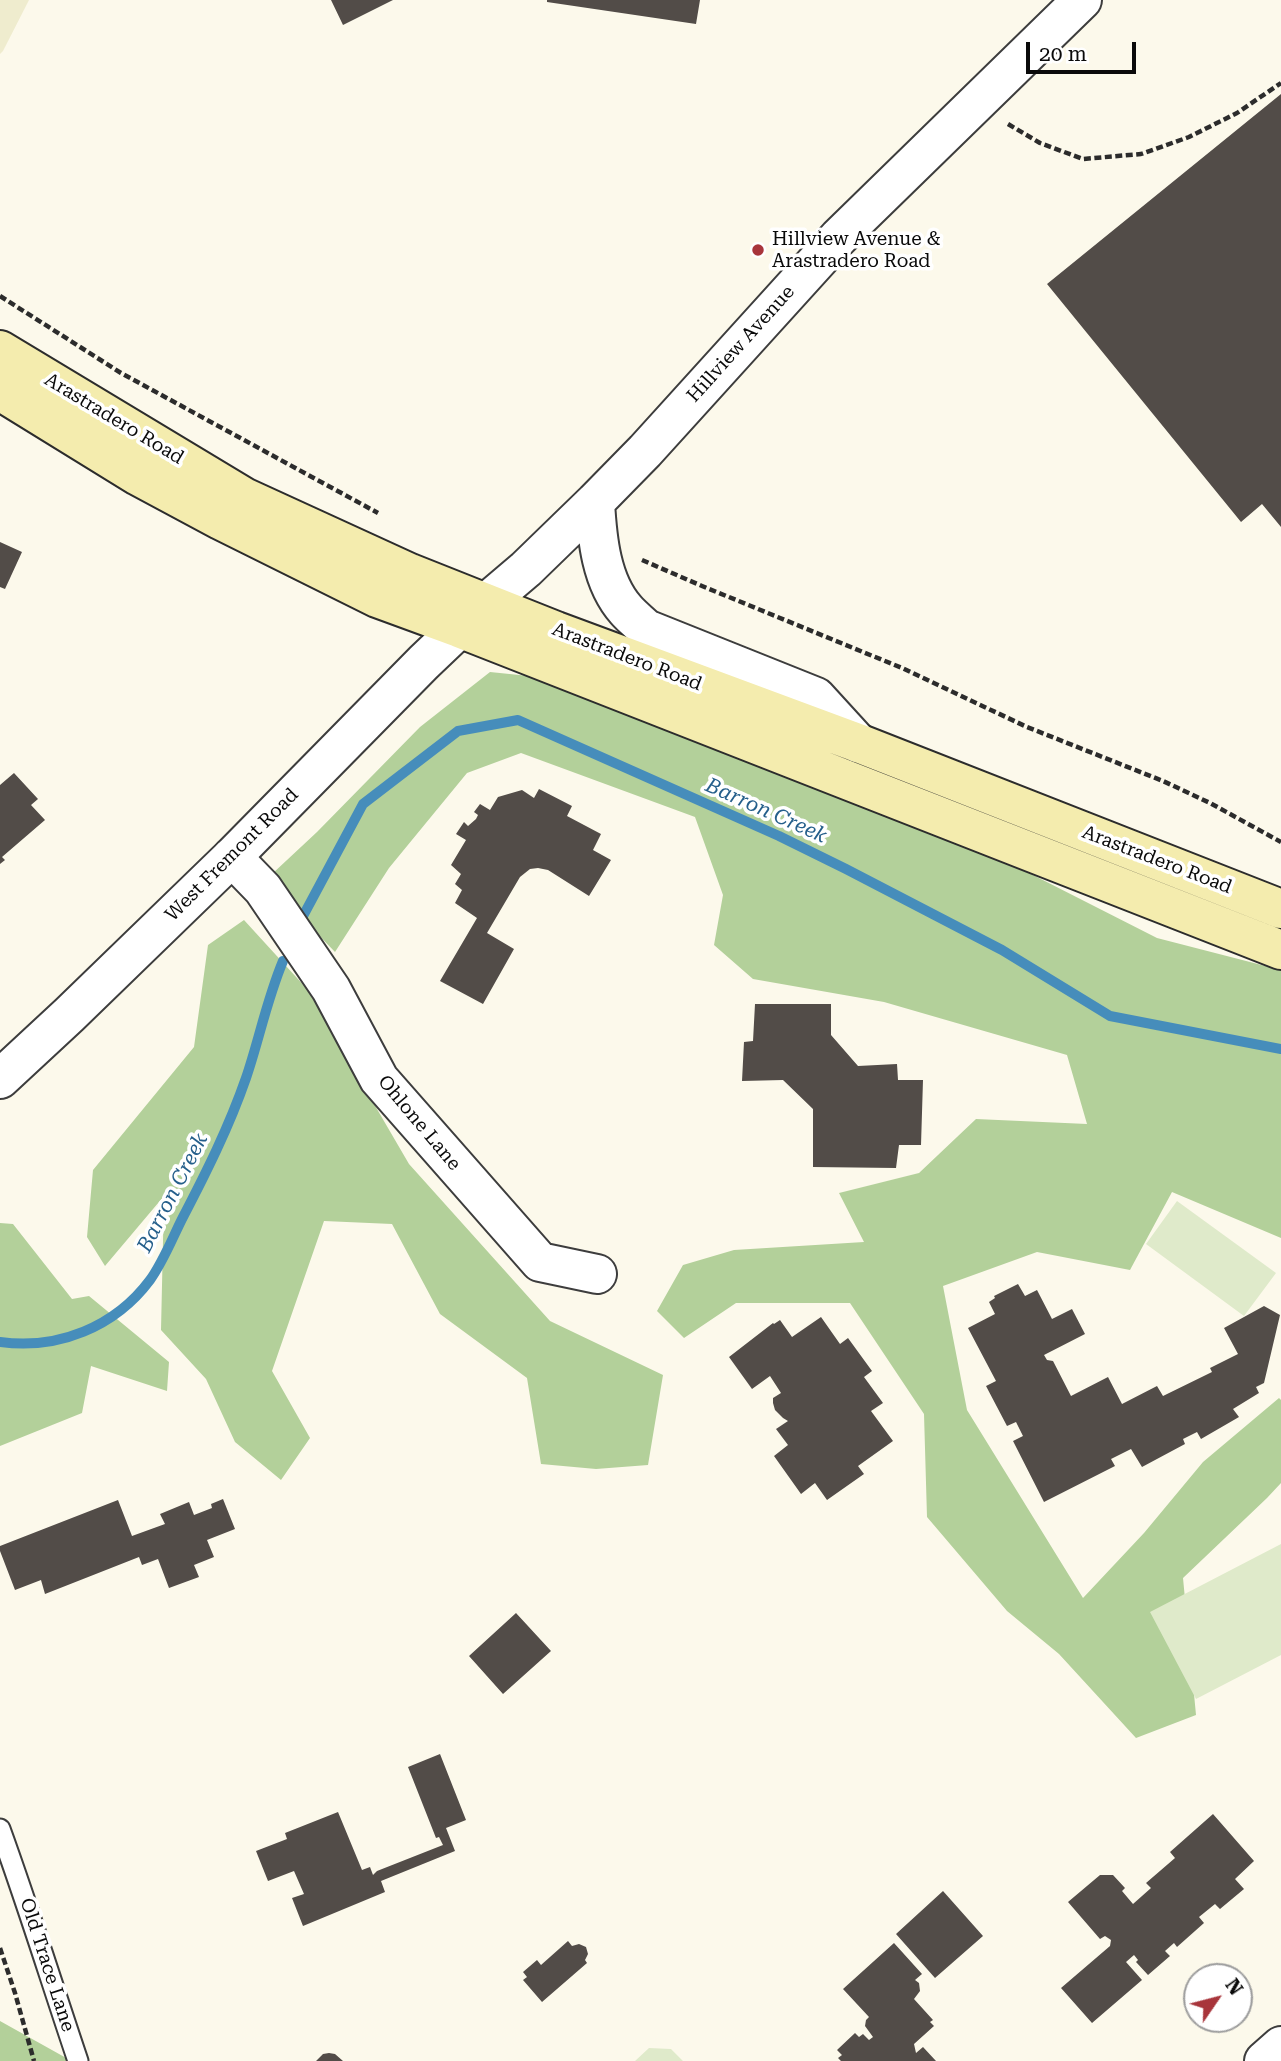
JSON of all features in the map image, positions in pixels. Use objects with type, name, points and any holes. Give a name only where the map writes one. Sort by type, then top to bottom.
[{"type":"main road","name":"Arastradero Road","points":[[0,350],[244,497],[410,573],[473,615],[1281,950]]},
{"type":"main road","name":"Arastradero Road","points":[[0,391],[138,475],[220,520],[377,598],[556,631],[858,743],[1281,909]]},
{"type":"street","name":"Hillview Avenue","points":[[473,615],[526,569],[595,502],[839,237],[1082,0]]},
{"type":"street","points":[[595,502],[597,536],[603,562],[613,589],[625,610],[646,629],[816,697],[858,743]]},
{"type":"street","name":"West Fremont Road","points":[[0,1079],[232,857],[473,615]]},
{"type":"street","name":"Ohlone Lane","points":[[232,857],[262,889],[331,989],[379,1079],[397,1100],[540,1262],[597,1274]]},
{"type":"street","points":[[1264,2061],[1281,2046]]},
{"type":"lane","name":"Old Trace Lane","points":[[0,1829],[78,2061]]},
{"type":"path","points":[[1008,124],[1040,143],[1083,159],[1141,154],[1189,137],[1237,113],[1281,83]]},
{"type":"path","points":[[0,296],[121,373],[387,519]]},
{"type":"path","points":[[636,557],[902,668],[1027,727],[1163,781],[1281,842]]},
{"type":"path","points":[[0,1948],[34,2061]]},
{"type":"shaded area","points":[[0,0],[29,0],[0,54]]},
{"type":"green space","points":[[490,672],[597,683],[909,812],[1157,938],[1281,970],[1281,1238],[1172,1192],[1130,1270],[1037,1252],[943,1286],[967,1410],[1083,1598],[1144,1533],[1203,1462],[1279,1398],[1281,1400],[1281,1483],[1183,1578],[1196,1715],[1136,1738],[1059,1654],[1007,1611],[927,1517],[924,1414],[850,1303],[736,1303],[684,1338],[657,1311],[683,1265],[734,1250],[864,1242],[839,1193],[919,1173],[976,1119],[1087,1124],[1067,1055],[884,1002],[753,979],[714,945],[723,895],[695,817],[521,753],[467,773],[389,868],[335,952],[283,898],[272,874],[420,727]]},
{"type":"green space","points":[[244,920],[307,989],[409,1164],[550,1321],[663,1375],[648,1465],[596,1469],[541,1464],[527,1378],[440,1314],[392,1224],[324,1221],[272,1371],[310,1438],[281,1480],[235,1442],[206,1379],[161,1330],[164,1196],[105,1266],[87,1237],[93,1170],[194,1047],[208,945]]},
{"type":"green space","points":[[1177,1201],[1276,1273],[1244,1316],[1146,1244]]},
{"type":"green space","points":[[0,1223],[13,1224],[72,1299],[89,1296],[169,1362],[167,1391],[91,1366],[82,1413],[0,1446]]},
{"type":"green space","points":[[1281,1544],[1281,1655],[1196,1699],[1150,1612]]},
{"type":"green space","points":[[0,2021],[68,2059],[69,2061],[0,2061]]},
{"type":"green space","points":[[649,2048],[671,2049],[683,2061],[635,2061]]},
{"type":"building","points":[[331,0],[393,0],[343,25]]},
{"type":"building","points":[[547,0],[700,0],[696,24]]},
{"type":"building","points":[[1281,94],[1281,527],[1262,504],[1241,522],[1047,284]]},
{"type":"building","points":[[0,542],[22,552],[5,589],[0,587]]},
{"type":"building","points":[[14,773],[38,799],[31,805],[45,820],[2,857],[5,860],[0,864],[0,785]]},
{"type":"building","points":[[539,789],[572,806],[567,816],[601,834],[593,850],[611,860],[589,896],[548,870],[530,869],[520,877],[487,933],[514,949],[483,1004],[440,981],[477,918],[455,903],[462,890],[455,884],[461,874],[451,865],[466,840],[456,834],[464,822],[468,826],[476,819],[478,815],[474,812],[480,804],[490,810],[498,797],[522,790],[534,798]]},
{"type":"building","points":[[755,1004],[831,1004],[831,1035],[858,1066],[897,1064],[898,1080],[923,1080],[921,1145],[899,1145],[896,1168],[813,1167],[813,1109],[783,1080],[742,1081],[744,1042],[753,1041]]},
{"type":"building","points":[[1018,1284],[1025,1296],[1037,1290],[1052,1319],[1072,1309],[1085,1334],[1044,1355],[1047,1360],[1053,1361],[1071,1396],[1108,1377],[1122,1404],[1157,1386],[1163,1396],[1212,1372],[1210,1368],[1238,1354],[1224,1328],[1264,1306],[1280,1315],[1264,1383],[1256,1387],[1259,1393],[1233,1409],[1239,1417],[1201,1439],[1197,1432],[1183,1439],[1185,1444],[1142,1467],[1131,1449],[1111,1459],[1115,1466],[1044,1502],[1013,1441],[1023,1436],[1016,1422],[1007,1426],[986,1386],[996,1381],[968,1328],[995,1314],[989,1302],[994,1296]]},
{"type":"building","points":[[821,1317],[840,1344],[848,1338],[872,1371],[864,1377],[883,1403],[871,1411],[893,1441],[858,1466],[864,1474],[827,1500],[815,1483],[801,1494],[774,1456],[788,1445],[776,1429],[788,1421],[775,1410],[773,1398],[781,1393],[770,1376],[752,1389],[729,1357],[773,1323],[780,1320],[792,1337]]},
{"type":"building","points":[[223,1499],[235,1529],[207,1540],[214,1557],[194,1565],[199,1577],[169,1588],[158,1559],[142,1565],[139,1557],[45,1594],[41,1580],[15,1590],[0,1551],[0,1546],[118,1500],[132,1536],[165,1524],[160,1514],[189,1502],[194,1515],[212,1508],[211,1504]]},
{"type":"building","points":[[516,1613],[551,1651],[503,1694],[469,1656]]},
{"type":"building","points":[[440,1754],[466,1820],[446,1828],[455,1851],[381,1881],[385,1892],[303,1926],[292,1898],[304,1894],[294,1871],[268,1881],[256,1851],[287,1839],[285,1833],[338,1812],[362,1870],[370,1867],[373,1875],[377,1871],[443,1845],[439,1837],[436,1838],[408,1767]]},
{"type":"building","points":[[1213,1814],[1254,1861],[1235,1879],[1244,1889],[1220,1909],[1215,1904],[1199,1917],[1204,1923],[1177,1947],[1174,1943],[1165,1951],[1170,1956],[1148,1975],[1136,1962],[1138,1960],[1134,1955],[1126,1962],[1142,1980],[1092,2023],[1061,1988],[1110,1946],[1111,1940],[1105,1936],[1100,1939],[1068,1902],[1100,1875],[1113,1875],[1125,1888],[1122,1891],[1133,1904],[1151,1888],[1146,1883],[1175,1858],[1170,1852]]},
{"type":"building","points":[[943,1891],[983,1936],[935,1978],[896,1934]]},
{"type":"building","points":[[568,1941],[572,1946],[579,1944],[586,1947],[587,1963],[542,2002],[523,1980],[527,1977],[523,1972],[537,1960],[541,1965]]},
{"type":"building","points":[[894,1943],[922,1974],[915,1980],[919,1983],[920,1991],[914,1999],[933,2020],[930,2022],[934,2026],[914,2044],[916,2053],[923,2047],[936,2061],[841,2061],[838,2058],[842,2055],[837,2050],[855,2033],[859,2037],[863,2034],[869,2040],[873,2037],[865,2026],[869,2017],[843,1989]]},
{"type":"building","points":[[323,2054],[335,2054],[343,2061],[316,2061]]},
{"type":"waterway","name":"Barron Creek","points":[[302,918],[363,804],[458,731],[518,720],[779,836],[846,869],[1002,950],[1110,1016],[1281,1049]]},
{"type":"waterway","name":"Barron Creek","points":[[0,1342],[43,1342],[84,1332],[120,1311],[150,1280],[232,1114],[283,961]]},
{"type":"place","name":"Hillview Avenue & Arastradero Road","points":[[758,250]]}]
